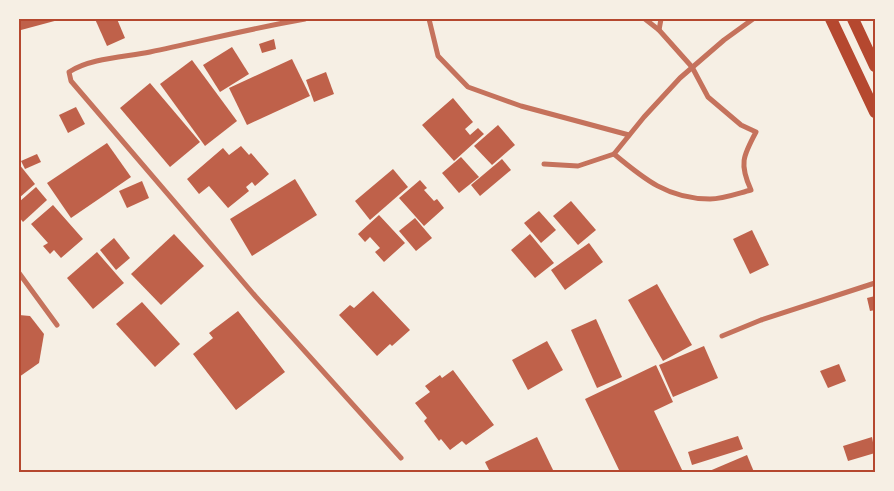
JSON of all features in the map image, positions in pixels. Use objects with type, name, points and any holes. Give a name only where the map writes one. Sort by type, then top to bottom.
[{"type":"main road","points":[[831,19],[875,112]]},
{"type":"main road","points":[[853,19],[875,66]]},
{"type":"street","points":[[305,19],[257,27],[149,52],[79,65],[69,72],[71,81],[180,210],[401,458]]},
{"type":"street","points":[[429,19],[438,56],[468,87],[530,109],[629,135]]},
{"type":"street","points":[[614,154],[644,179],[678,195],[711,199],[751,190],[744,174],[745,158],[756,132],[741,125],[708,98],[692,67],[659,30],[645,19]]},
{"type":"street","points":[[659,30],[661,19]]},
{"type":"street","points":[[544,164],[578,166],[614,154],[680,78],[724,40],[753,19]]},
{"type":"street","points":[[19,273],[57,324]]},
{"type":"street","points":[[722,336],[761,320],[875,283]]},
{"type":"building","points":[[19,19],[62,19],[21,30]]},
{"type":"building","points":[[95,19],[117,19],[125,38],[107,46]]},
{"type":"building","points":[[274,39],[276,49],[262,53],[259,44]]},
{"type":"building","points":[[232,47],[249,74],[220,92],[203,65]]},
{"type":"building","points":[[292,59],[310,96],[247,125],[229,88]]},
{"type":"building","points":[[192,60],[237,121],[205,146],[160,84]]},
{"type":"building","points":[[326,72],[334,94],[314,102],[306,80]]},
{"type":"building","points":[[150,83],[200,142],[170,167],[120,108]]},
{"type":"building","points":[[453,98],[473,122],[465,129],[470,135],[478,128],[484,134],[454,161],[422,125]]},
{"type":"building","points":[[76,107],[85,124],[68,133],[59,115]]},
{"type":"building","points":[[498,125],[515,145],[492,165],[474,146]]},
{"type":"building","points":[[107,143],[131,177],[71,218],[47,183]]},
{"type":"building","points":[[241,146],[249,155],[251,153],[269,174],[255,186],[252,182],[246,187],[249,191],[228,208],[209,186],[199,194],[187,179],[223,148],[229,155]]},
{"type":"building","points":[[37,154],[41,162],[25,169],[21,161]]},
{"type":"building","points":[[461,157],[479,177],[459,193],[442,173]]},
{"type":"building","points":[[502,159],[511,170],[480,196],[471,185]]},
{"type":"building","points":[[19,164],[35,184],[19,198]]},
{"type":"building","points":[[393,169],[408,187],[370,220],[355,201]]},
{"type":"building","points":[[295,179],[317,215],[252,256],[230,219]]},
{"type":"building","points":[[420,180],[427,188],[424,190],[434,201],[437,199],[444,208],[424,226],[399,198]]},
{"type":"building","points":[[142,181],[149,198],[127,208],[119,191]]},
{"type":"building","points":[[36,187],[47,200],[23,222],[19,217],[19,202]]},
{"type":"building","points":[[571,201],[596,230],[578,245],[553,216]]},
{"type":"building","points":[[53,205],[83,239],[61,258],[54,250],[50,254],[43,246],[48,243],[31,224]]},
{"type":"building","points":[[539,211],[556,230],[541,243],[524,223]]},
{"type":"building","points":[[379,215],[405,243],[384,262],[375,252],[380,248],[370,237],[365,242],[358,234]]},
{"type":"building","points":[[415,218],[432,238],[416,251],[399,231]]},
{"type":"building","points":[[752,230],[769,265],[750,274],[733,239]]},
{"type":"building","points":[[174,234],[204,266],[161,305],[131,274]]},
{"type":"building","points":[[530,234],[554,263],[535,278],[511,250]]},
{"type":"building","points":[[114,238],[130,258],[116,270],[100,250]]},
{"type":"building","points":[[589,243],[603,262],[565,290],[551,270]]},
{"type":"building","points":[[97,252],[124,283],[93,309],[67,278]]},
{"type":"building","points":[[657,284],[692,345],[663,361],[628,300]]},
{"type":"building","points":[[373,291],[410,330],[377,356],[339,315],[350,305],[354,308]]},
{"type":"building","points":[[875,296],[875,310],[870,311],[867,298]]},
{"type":"building","points":[[142,302],[180,344],[155,367],[116,324]]},
{"type":"building","points":[[238,311],[285,372],[236,410],[193,354],[213,338],[209,333]]},
{"type":"building","points":[[19,315],[30,316],[44,334],[39,363],[19,377]]},
{"type":"building","points":[[596,319],[622,377],[597,388],[571,330]]},
{"type":"building","points":[[547,341],[563,370],[528,390],[512,360]]},
{"type":"building","points":[[704,346],[718,378],[673,397],[659,365]]},
{"type":"building","points":[[839,364],[846,381],[828,388],[820,371]]},
{"type":"building","points":[[656,365],[673,402],[654,411],[683,472],[620,472],[585,399]]},
{"type":"building","points":[[453,370],[494,425],[466,445],[462,441],[450,450],[441,439],[439,441],[424,421],[427,418],[415,403],[430,392],[425,386],[440,375],[442,378]]},
{"type":"building","points":[[738,436],[743,449],[692,465],[688,452]]},
{"type":"building","points":[[537,437],[554,472],[490,472],[485,462]]},
{"type":"building","points":[[872,437],[875,453],[848,461],[843,446]]},
{"type":"building","points":[[747,455],[754,472],[707,472]]}]
